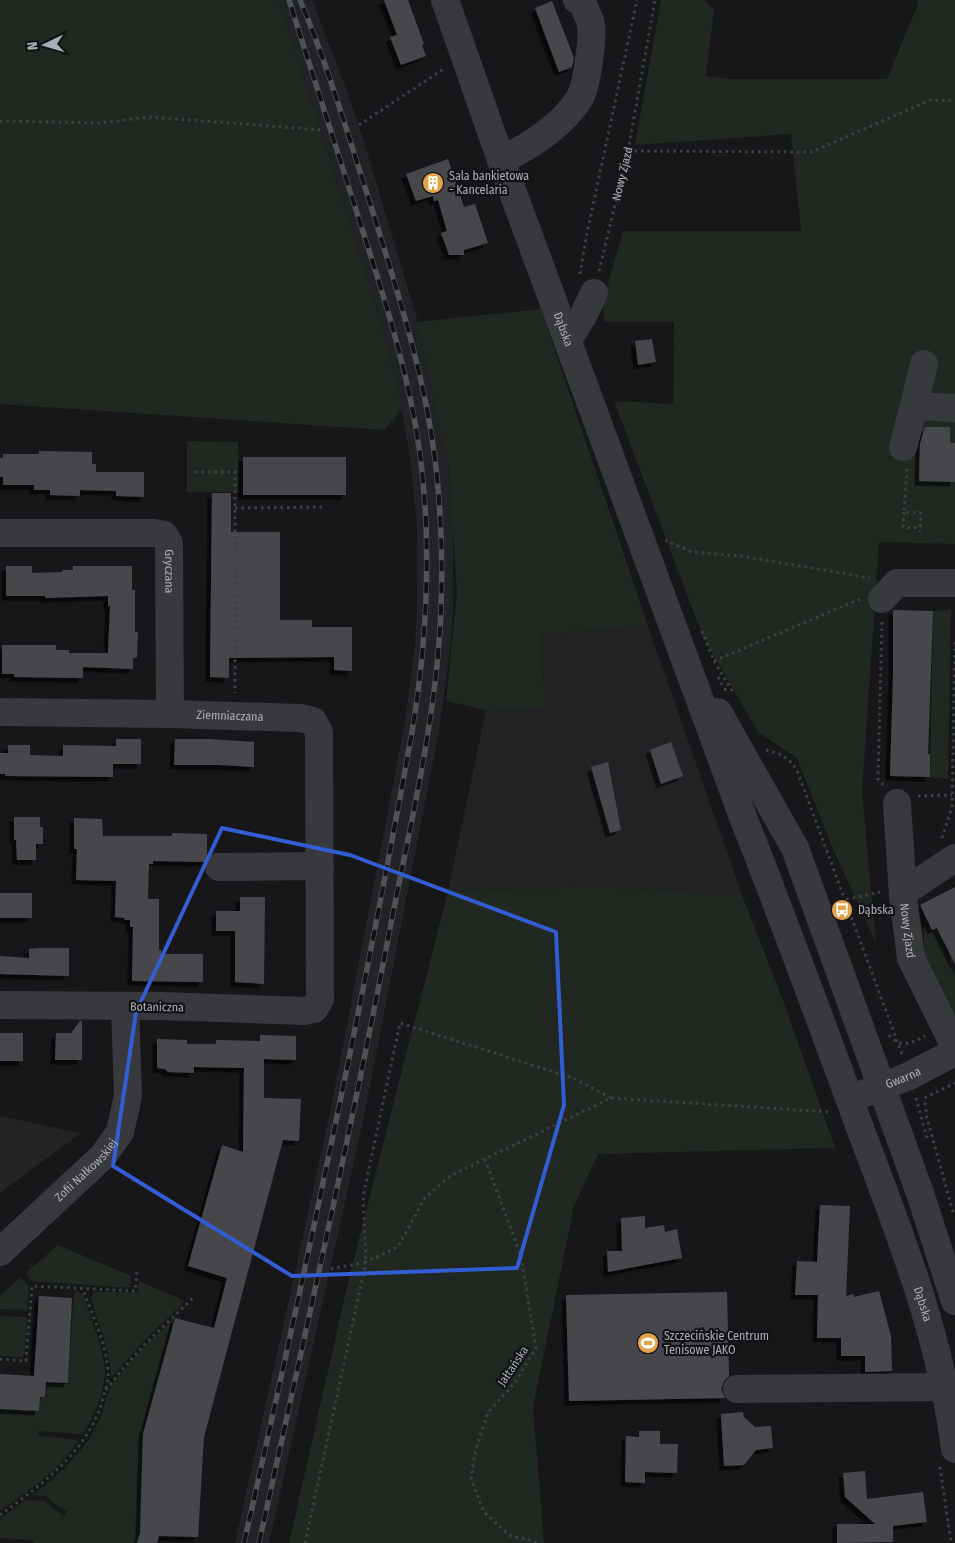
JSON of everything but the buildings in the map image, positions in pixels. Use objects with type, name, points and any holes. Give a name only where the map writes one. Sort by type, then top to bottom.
[{"type":"street","name":"Dąbska","points":[[445,0],[568,340],[658,544],[685,657],[835,1104],[914,1273],[946,1387],[947,1455]]},
{"type":"street","points":[[502,160],[544,134],[566,116],[580,98],[590,55],[591,25],[583,3],[577,0]]},
{"type":"street","points":[[568,340],[589,303]]},
{"type":"street","points":[[903,447],[924,364]]},
{"type":"street","points":[[914,406],[955,408]]},
{"type":"street","name":"Gryczana","points":[[0,533],[154,533],[164,535],[169,543],[170,714]]},
{"type":"street","points":[[880,593],[955,584]]},
{"type":"street","name":"Dąbska","points":[[685,657],[735,740],[795,848],[937,1243],[955,1302]]},
{"type":"street","name":"Ziemniaczana","points":[[0,712],[300,718],[313,722],[319,732],[320,866],[320,999],[314,1009]]},
{"type":"street","name":"Nowy Zjazd","points":[[897,800],[903,887],[911,958],[955,1047]]},
{"type":"street","points":[[903,887],[913,886],[955,858]]},
{"type":"street","points":[[219,867],[320,866]]},
{"type":"street","name":"Botaniczna","points":[[0,1005],[314,1009]]},
{"type":"street","name":"Zofii Nałkowskiej","points":[[0,1252],[103,1156],[120,1132],[128,1096],[125,1006]]},
{"type":"street","name":"Gwarna","points":[[835,1104],[908,1076],[955,1052]]},
{"type":"street","points":[[737,1389],[946,1387]]},
{"type":"path","points":[[589,303],[579,281],[584,248],[637,0]]},
{"type":"path","name":"Nowy Zjazd","points":[[589,303],[628,150],[655,0]]},
{"type":"path","points":[[359,126],[464,55]]},
{"type":"path","points":[[628,150],[812,152],[930,100],[955,101]]},
{"type":"path","points":[[0,121],[101,122],[149,117],[322,130]]},
{"type":"path","points":[[903,447],[911,448],[907,464],[903,527],[921,530],[921,513],[904,512]]},
{"type":"path","points":[[195,472],[235,472],[235,694]]},
{"type":"path","points":[[235,508],[326,508]]},
{"type":"path","points":[[658,544],[692,552],[742,556],[880,593]]},
{"type":"path","points":[[685,657],[710,663],[880,593]]},
{"type":"path","points":[[880,593],[878,779],[897,800],[952,795]]},
{"type":"path","points":[[700,627],[714,661],[739,702]]},
{"type":"path","points":[[932,873],[952,808],[954,785],[955,640]]},
{"type":"path","points":[[763,742],[768,750],[781,754],[795,767],[902,1056]]},
{"type":"path","points":[[840,901],[903,887]]},
{"type":"path","points":[[305,1543],[366,1262],[363,1197],[400,1023],[573,1078],[611,1098],[835,1104],[833,1120]]},
{"type":"path","points":[[955,1083],[926,1097],[925,1103],[927,1118],[955,1220]]},
{"type":"path","points":[[331,1269],[366,1262],[398,1247],[424,1199],[450,1176],[611,1098]]},
{"type":"path","name":"Jałtańska","points":[[485,1159],[521,1256],[536,1348],[514,1384],[488,1412],[476,1448],[471,1479],[484,1512],[509,1535],[541,1543]]},
{"type":"path","points":[[0,1359],[26,1361],[32,1286],[135,1291],[137,1272]]},
{"type":"path","points":[[0,1515],[50,1478],[88,1434],[98,1417],[108,1378],[106,1355],[83,1289]]},
{"type":"path","points":[[104,1392],[146,1343],[194,1297]]},
{"type":"path","points":[[947,1455],[951,1543]]},
{"type":"highlighted area","points":[[222,828],[350,855],[556,932],[564,1105],[517,1268],[292,1276],[113,1166],[136,1012]]},
{"type":"shaded area","points":[[0,0],[279,0],[376,306],[395,374],[402,409],[384,430],[0,404]]},
{"type":"shaded area","points":[[279,0],[312,0],[362,135],[418,322],[446,448],[453,532],[453,609],[450,650],[439,731],[363,1121],[269,1543],[235,1543],[330,1113],[405,722],[415,645],[417,605],[417,531],[414,495],[409,451],[395,374],[376,306]]},
{"type":"shaded area","points":[[661,0],[705,0],[714,10],[706,76],[726,79],[887,79],[918,4],[917,0],[955,0],[955,544],[879,542],[862,792],[876,943],[834,851],[797,758],[758,732],[703,637],[614,401],[673,404],[674,322],[604,322],[603,302],[623,231],[801,231],[791,134],[635,145]]},
{"type":"shaded area","points":[[541,309],[648,626],[541,634],[545,708],[486,710],[446,701],[457,593],[449,470],[418,322]]},
{"type":"shaded area","points":[[187,441],[238,442],[238,492],[187,492]]},
{"type":"shaded area","points":[[951,609],[948,779],[930,777],[933,611]]},
{"type":"shaded area","points":[[648,626],[742,895],[597,887],[448,891],[486,710],[545,708],[541,634]]},
{"type":"shaded area","points":[[597,887],[742,895],[784,1003],[835,1148],[598,1154],[574,1206],[533,1407],[544,1543],[289,1543],[350,1274],[448,891]]},
{"type":"shaded area","points":[[924,915],[932,930],[937,928],[954,961],[949,964],[955,976],[955,1015],[950,1018],[924,962]]},
{"type":"shaded area","points":[[0,1116],[81,1133],[0,1193]]},
{"type":"shaded area","points":[[58,1245],[131,1276],[130,1288],[32,1281],[26,1273]]},
{"type":"shaded area","points":[[21,1277],[29,1287],[27,1310],[0,1309],[0,1296]]},
{"type":"shaded area","points":[[139,1281],[185,1301],[143,1342],[111,1378],[109,1357],[91,1297],[94,1292],[138,1292]]},
{"type":"shaded area","points":[[78,1291],[84,1296],[103,1356],[105,1375],[100,1398],[83,1434],[37,1431],[39,1436],[78,1440],[71,1451],[53,1470],[0,1511],[0,1409],[39,1411],[41,1397],[46,1397],[47,1383],[68,1384],[74,1292]]},
{"type":"shaded area","points":[[0,1316],[26,1317],[25,1353],[22,1357],[0,1356]]},
{"type":"shaded area","points":[[174,1318],[146,1422],[163,1433],[143,1433],[140,1532],[137,1543],[33,1543],[33,1540],[0,1538],[0,1519],[25,1500],[44,1501],[64,1516],[67,1512],[45,1496],[33,1495],[62,1471],[79,1452],[99,1421],[109,1390],[114,1381],[145,1346]]},
{"type":"railway","points":[[244,1543],[289,1341],[374,936],[412,732],[421,663],[426,593],[427,558],[424,489],[409,393],[386,304],[289,0]]},
{"type":"railway","points":[[259,1543],[341,1169],[416,800],[434,691],[442,592],[442,551],[438,488],[434,451],[421,379],[402,308],[346,126],[329,75],[300,0]]},
{"type":"place","name":"Sala bankietowa - Kancelaria","points":[[433,183]]},
{"type":"place","name":"Dąbska","points":[[842,910]]},
{"type":"place","name":"Szczecińskie Centrum Tenisowe JAKO","points":[[648,1343]]}]
